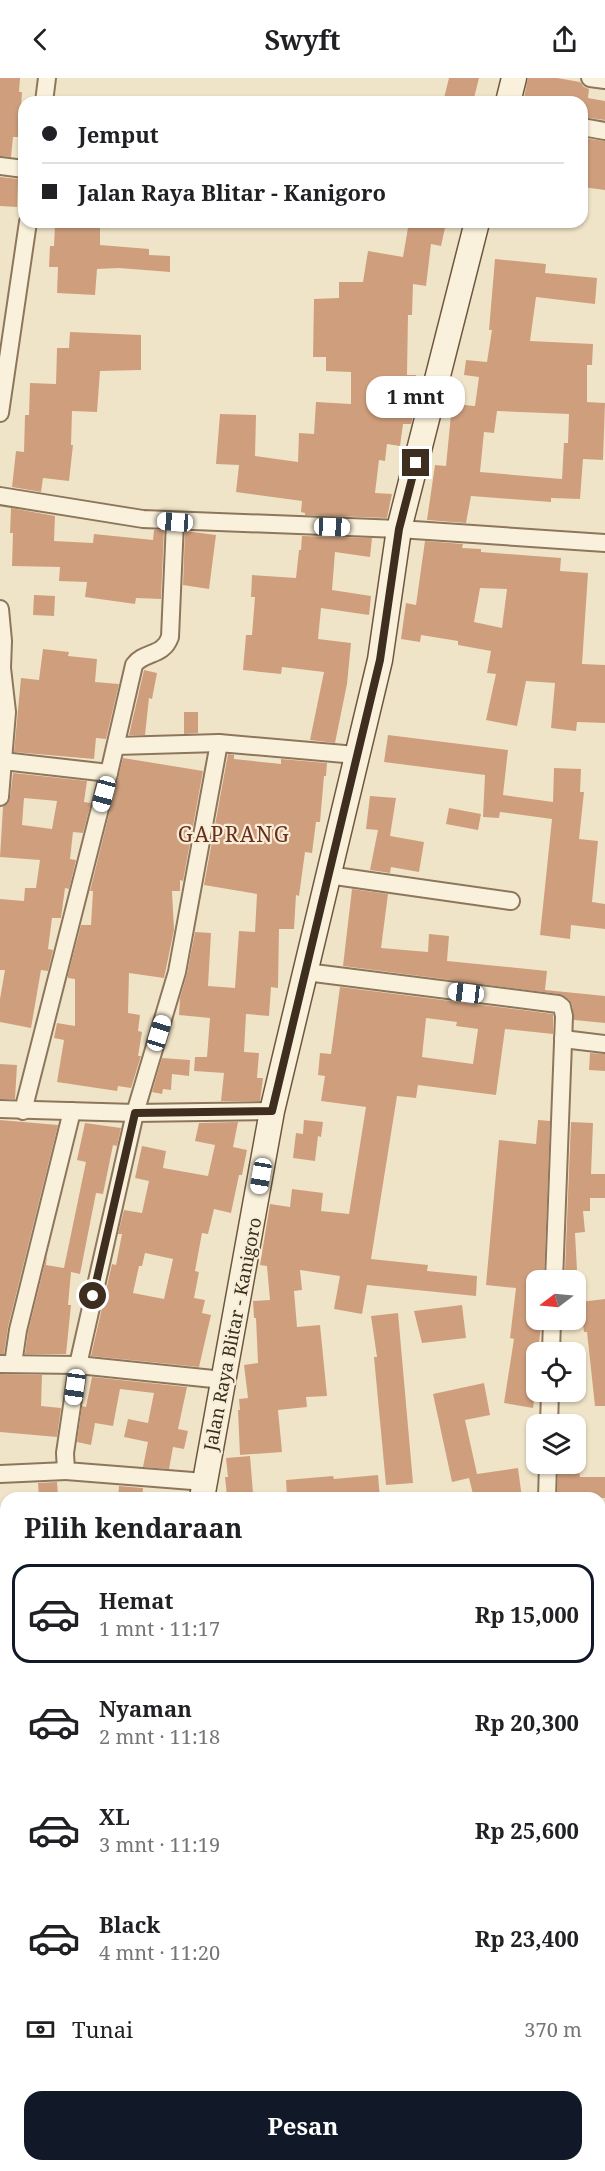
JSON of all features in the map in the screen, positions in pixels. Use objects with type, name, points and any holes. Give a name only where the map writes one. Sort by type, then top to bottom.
[{"type":"main road","points":[[510,96],[514,78]]},
{"type":"main road","name":"Jalan Raya Blitar - Kanigoro","points":[[204,1490],[272,1111],[380,660],[399,529],[475,228]]},
{"type":"street","points":[[45,96],[47,78]]},
{"type":"street","points":[[590,78],[605,80]]},
{"type":"street","points":[[588,129],[605,131]]},
{"type":"street","points":[[0,166],[18,168]]},
{"type":"street","points":[[0,413],[27,228]]},
{"type":"street","points":[[0,496],[175,522],[399,529],[605,543]]},
{"type":"street","points":[[23,1111],[116,746],[135,662],[163,649],[170,637],[175,522]]},
{"type":"street","points":[[0,609],[3,641],[2,668],[7,712],[0,797]]},
{"type":"street","points":[[116,746],[219,743],[356,755]]},
{"type":"street","points":[[66,1471],[65,1454],[78,1365],[135,1113],[177,972],[219,743]]},
{"type":"street","points":[[2,770],[109,773]]},
{"type":"street","points":[[328,875],[511,901]]},
{"type":"street","points":[[306,972],[558,1004],[564,1012],[554,1270]]},
{"type":"street","points":[[563,1039],[605,1044]]},
{"type":"street","points":[[0,1109],[135,1113],[272,1111]]},
{"type":"street","points":[[72,1111],[18,1330],[6,1364],[78,1365],[223,1380]]},
{"type":"street","points":[[0,1474],[66,1471],[204,1490]]},
{"type":"street","points":[[547,1492],[548,1474]]},
{"type":"building","points":[[0,78],[20,78],[19,92],[22,92],[22,96],[18,96],[18,137],[13,137],[11,157],[0,156]]},
{"type":"building","points":[[449,78],[479,78],[474,96],[444,96]]},
{"type":"building","points":[[528,78],[557,78],[580,82],[589,89],[588,98],[588,96],[524,96]]},
{"type":"building","points":[[588,98],[605,101],[605,120],[588,118]]},
{"type":"building","points":[[588,139],[605,141],[605,190],[588,188]]},
{"type":"building","points":[[0,177],[18,179],[17,207],[0,206]]},
{"type":"building","points":[[55,228],[100,228],[100,245],[149,249],[149,255],[170,256],[170,272],[119,268],[97,269],[95,295],[57,293],[58,267],[49,267],[50,246],[54,246]]},
{"type":"building","points":[[408,228],[445,228],[441,246],[431,244],[426,286],[413,284],[412,315],[408,315],[407,375],[416,375],[414,412],[411,424],[403,424],[400,446],[387,444],[385,461],[379,460],[375,493],[392,494],[387,518],[305,515],[301,512],[302,501],[236,492],[239,465],[216,464],[220,414],[256,415],[255,456],[298,462],[299,433],[314,434],[316,402],[351,404],[351,372],[326,371],[326,357],[313,357],[314,299],[339,298],[339,282],[363,282],[368,251],[403,257]]},
{"type":"building","points":[[495,259],[546,264],[545,273],[597,278],[595,304],[536,297],[530,341],[593,344],[592,365],[587,365],[587,402],[605,403],[603,460],[583,459],[580,499],[551,498],[551,502],[471,496],[466,523],[427,520],[435,465],[446,466],[452,404],[475,406],[479,377],[464,375],[466,360],[487,362],[492,330],[489,330]],"holes":[[[497,411],[569,414],[568,443],[564,443],[562,479],[480,472],[484,432],[494,433]]]},
{"type":"building","points":[[70,332],[141,335],[141,370],[100,371],[97,412],[72,411],[71,445],[73,445],[69,481],[43,478],[41,492],[12,487],[16,451],[24,452],[25,415],[29,415],[30,383],[56,384],[57,348],[69,348]]},
{"type":"building","points":[[11,508],[55,516],[54,541],[93,543],[94,534],[153,540],[154,530],[164,530],[161,599],[136,598],[135,604],[85,597],[87,582],[59,581],[60,567],[12,566]]},
{"type":"building","points":[[185,531],[216,535],[209,589],[183,585]]},
{"type":"building","points":[[302,536],[372,538],[370,557],[335,552],[332,590],[371,596],[369,615],[321,608],[318,639],[351,643],[347,684],[335,743],[310,740],[324,672],[282,667],[281,674],[243,670],[246,635],[252,635],[255,597],[251,597],[252,575],[296,578]]},
{"type":"building","points":[[425,541],[463,544],[462,548],[481,549],[481,552],[561,558],[560,571],[588,573],[582,664],[605,665],[605,723],[577,722],[576,731],[551,728],[555,683],[526,681],[517,726],[486,720],[496,674],[487,673],[491,651],[458,645],[458,641],[421,635],[420,642],[401,639],[406,603],[416,605]],"holes":[[[480,588],[507,589],[502,628],[474,622]]]},
{"type":"building","points":[[34,595],[55,596],[54,616],[33,615]]},
{"type":"building","points":[[43,649],[69,652],[68,656],[97,659],[95,682],[119,684],[106,739],[96,738],[94,759],[14,752],[21,678],[39,680]]},
{"type":"building","points":[[144,670],[157,673],[152,699],[149,698],[145,735],[129,735]]},
{"type":"building","points":[[184,712],[198,712],[198,733],[184,734]]},
{"type":"building","points":[[388,735],[508,750],[503,795],[553,802],[554,768],[581,769],[580,792],[584,792],[579,839],[598,841],[592,902],[605,904],[605,929],[571,925],[570,939],[540,935],[552,819],[500,812],[499,818],[483,817],[485,775],[384,762]]},
{"type":"building","points":[[228,754],[234,755],[234,759],[281,764],[281,759],[327,763],[320,822],[316,822],[312,853],[305,852],[299,896],[296,895],[294,929],[279,929],[278,988],[271,987],[269,1016],[246,1014],[244,1052],[259,1053],[257,1078],[263,1078],[260,1101],[221,1101],[224,1073],[194,1071],[195,1057],[207,1057],[210,1018],[179,1015],[180,998],[195,932],[211,933],[208,986],[235,988],[239,931],[255,932],[257,894],[204,885]]},
{"type":"building","points":[[123,758],[203,771],[183,881],[180,880],[180,891],[172,891],[174,930],[164,978],[129,973],[128,1013],[140,1015],[138,1031],[142,1032],[138,1056],[141,1056],[131,1088],[118,1086],[117,1091],[57,1082],[64,1040],[54,1038],[57,1023],[75,1026],[75,979],[68,978],[68,975],[81,925],[91,925],[93,891],[90,891]]},
{"type":"building","points":[[13,773],[87,781],[84,802],[91,803],[83,833],[73,832],[70,859],[76,860],[69,889],[65,888],[61,918],[52,918],[48,949],[53,950],[48,971],[41,970],[31,1028],[0,1022],[0,999],[5,970],[0,970],[0,899],[24,901],[25,888],[36,888],[40,860],[0,857],[3,807],[10,798]],"holes":[[[24,798],[57,801],[52,829],[22,825]]]},
{"type":"building","points":[[370,796],[396,798],[390,836],[424,842],[419,872],[391,867],[390,873],[370,870],[378,830],[366,829]]},
{"type":"building","points":[[449,808],[481,814],[478,830],[446,824]]},
{"type":"building","points":[[352,889],[388,894],[381,948],[428,952],[429,934],[449,936],[447,961],[547,971],[545,990],[605,996],[605,1023],[574,1020],[572,1004],[559,994],[343,966]]},
{"type":"building","points":[[340,987],[553,1014],[553,1034],[505,1029],[496,1095],[418,1085],[416,1098],[397,1096],[371,1259],[428,1265],[427,1271],[477,1276],[476,1296],[367,1285],[362,1314],[334,1309],[340,1276],[300,1270],[302,1290],[294,1291],[297,1327],[320,1325],[327,1396],[306,1397],[307,1407],[278,1410],[282,1452],[240,1455],[239,1399],[248,1398],[244,1365],[258,1363],[253,1301],[270,1300],[267,1266],[260,1265],[270,1204],[290,1207],[292,1189],[323,1193],[321,1211],[349,1214],[366,1107],[321,1101],[325,1076],[318,1075],[320,1053],[331,1054]],"holes":[[[426,1018],[457,1022],[456,1026],[478,1029],[473,1064],[422,1057]]]},
{"type":"building","points":[[590,1053],[605,1054],[605,1071],[589,1070]]},
{"type":"building","points":[[162,1058],[190,1060],[189,1076],[172,1074],[171,1090],[163,1089],[162,1094],[152,1092]]},
{"type":"building","points":[[0,1064],[17,1065],[15,1099],[0,1099]]},
{"type":"building","points":[[0,1120],[58,1125],[8,1327],[4,1354],[0,1354]]},
{"type":"building","points":[[304,1120],[323,1122],[321,1137],[318,1136],[315,1161],[293,1158],[296,1133],[303,1134]]},
{"type":"building","points":[[538,1120],[550,1121],[544,1270],[526,1270],[526,1330],[541,1330],[539,1342],[526,1342],[526,1402],[534,1402],[533,1408],[504,1403],[514,1339],[510,1338],[516,1288],[486,1285],[499,1140],[536,1144]]},
{"type":"building","points":[[238,1122],[233,1147],[247,1150],[231,1213],[214,1209],[208,1234],[202,1233],[195,1271],[199,1272],[194,1298],[205,1300],[202,1313],[211,1315],[199,1367],[91,1356],[112,1264],[116,1265],[122,1234],[118,1234],[124,1210],[142,1213],[149,1181],[135,1178],[142,1146],[166,1151],[163,1168],[208,1176],[215,1145],[195,1141],[199,1123]],"holes":[[[145,1253],[173,1259],[164,1299],[133,1293],[139,1266],[142,1266]]]},
{"type":"building","points":[[571,1122],[593,1123],[591,1174],[605,1174],[605,1198],[590,1198],[590,1211],[583,1211],[585,1232],[575,1233],[577,1270],[565,1270]]},
{"type":"building","points":[[85,1123],[121,1128],[117,1146],[113,1145],[103,1194],[96,1193],[80,1274],[71,1272],[68,1305],[71,1305],[66,1354],[25,1354],[28,1332],[47,1255],[46,1265],[64,1268],[86,1162],[77,1160]]},
{"type":"building","points":[[605,1299],[605,1406],[595,1406],[587,1332],[584,1330],[586,1330],[586,1301]]},
{"type":"building","points":[[462,1305],[466,1338],[422,1343],[414,1311]]},
{"type":"building","points":[[398,1313],[413,1483],[386,1485],[374,1357],[377,1357],[371,1316]]},
{"type":"building","points":[[0,1374],[42,1375],[41,1406],[61,1408],[57,1437],[0,1432]]},
{"type":"building","points":[[92,1377],[187,1387],[178,1429],[188,1431],[184,1449],[173,1447],[169,1469],[143,1467],[148,1442],[124,1437],[128,1419],[148,1423],[154,1393],[120,1389],[113,1426],[95,1423],[91,1445],[77,1442],[82,1406],[86,1407]]},
{"type":"building","points":[[484,1383],[490,1415],[465,1420],[477,1474],[518,1468],[521,1492],[472,1492],[469,1478],[452,1482],[433,1394]]},
{"type":"building","points":[[250,1456],[253,1492],[227,1492],[226,1458]]},
{"type":"building","points":[[558,1474],[605,1477],[605,1492],[557,1492]]},
{"type":"building","points":[[378,1475],[379,1492],[287,1492],[286,1480],[333,1476],[334,1479]]},
{"type":"building","points":[[57,1482],[58,1492],[39,1492],[38,1483]]},
{"type":"building","points":[[119,1486],[143,1488],[143,1492],[118,1492]]},
{"type":"district","name":"GAPRANG","points":[[234,834]]},
{"type":"route","points":[[93,1296],[135,1113],[272,1111],[380,660],[399,529],[416,463]]}]
